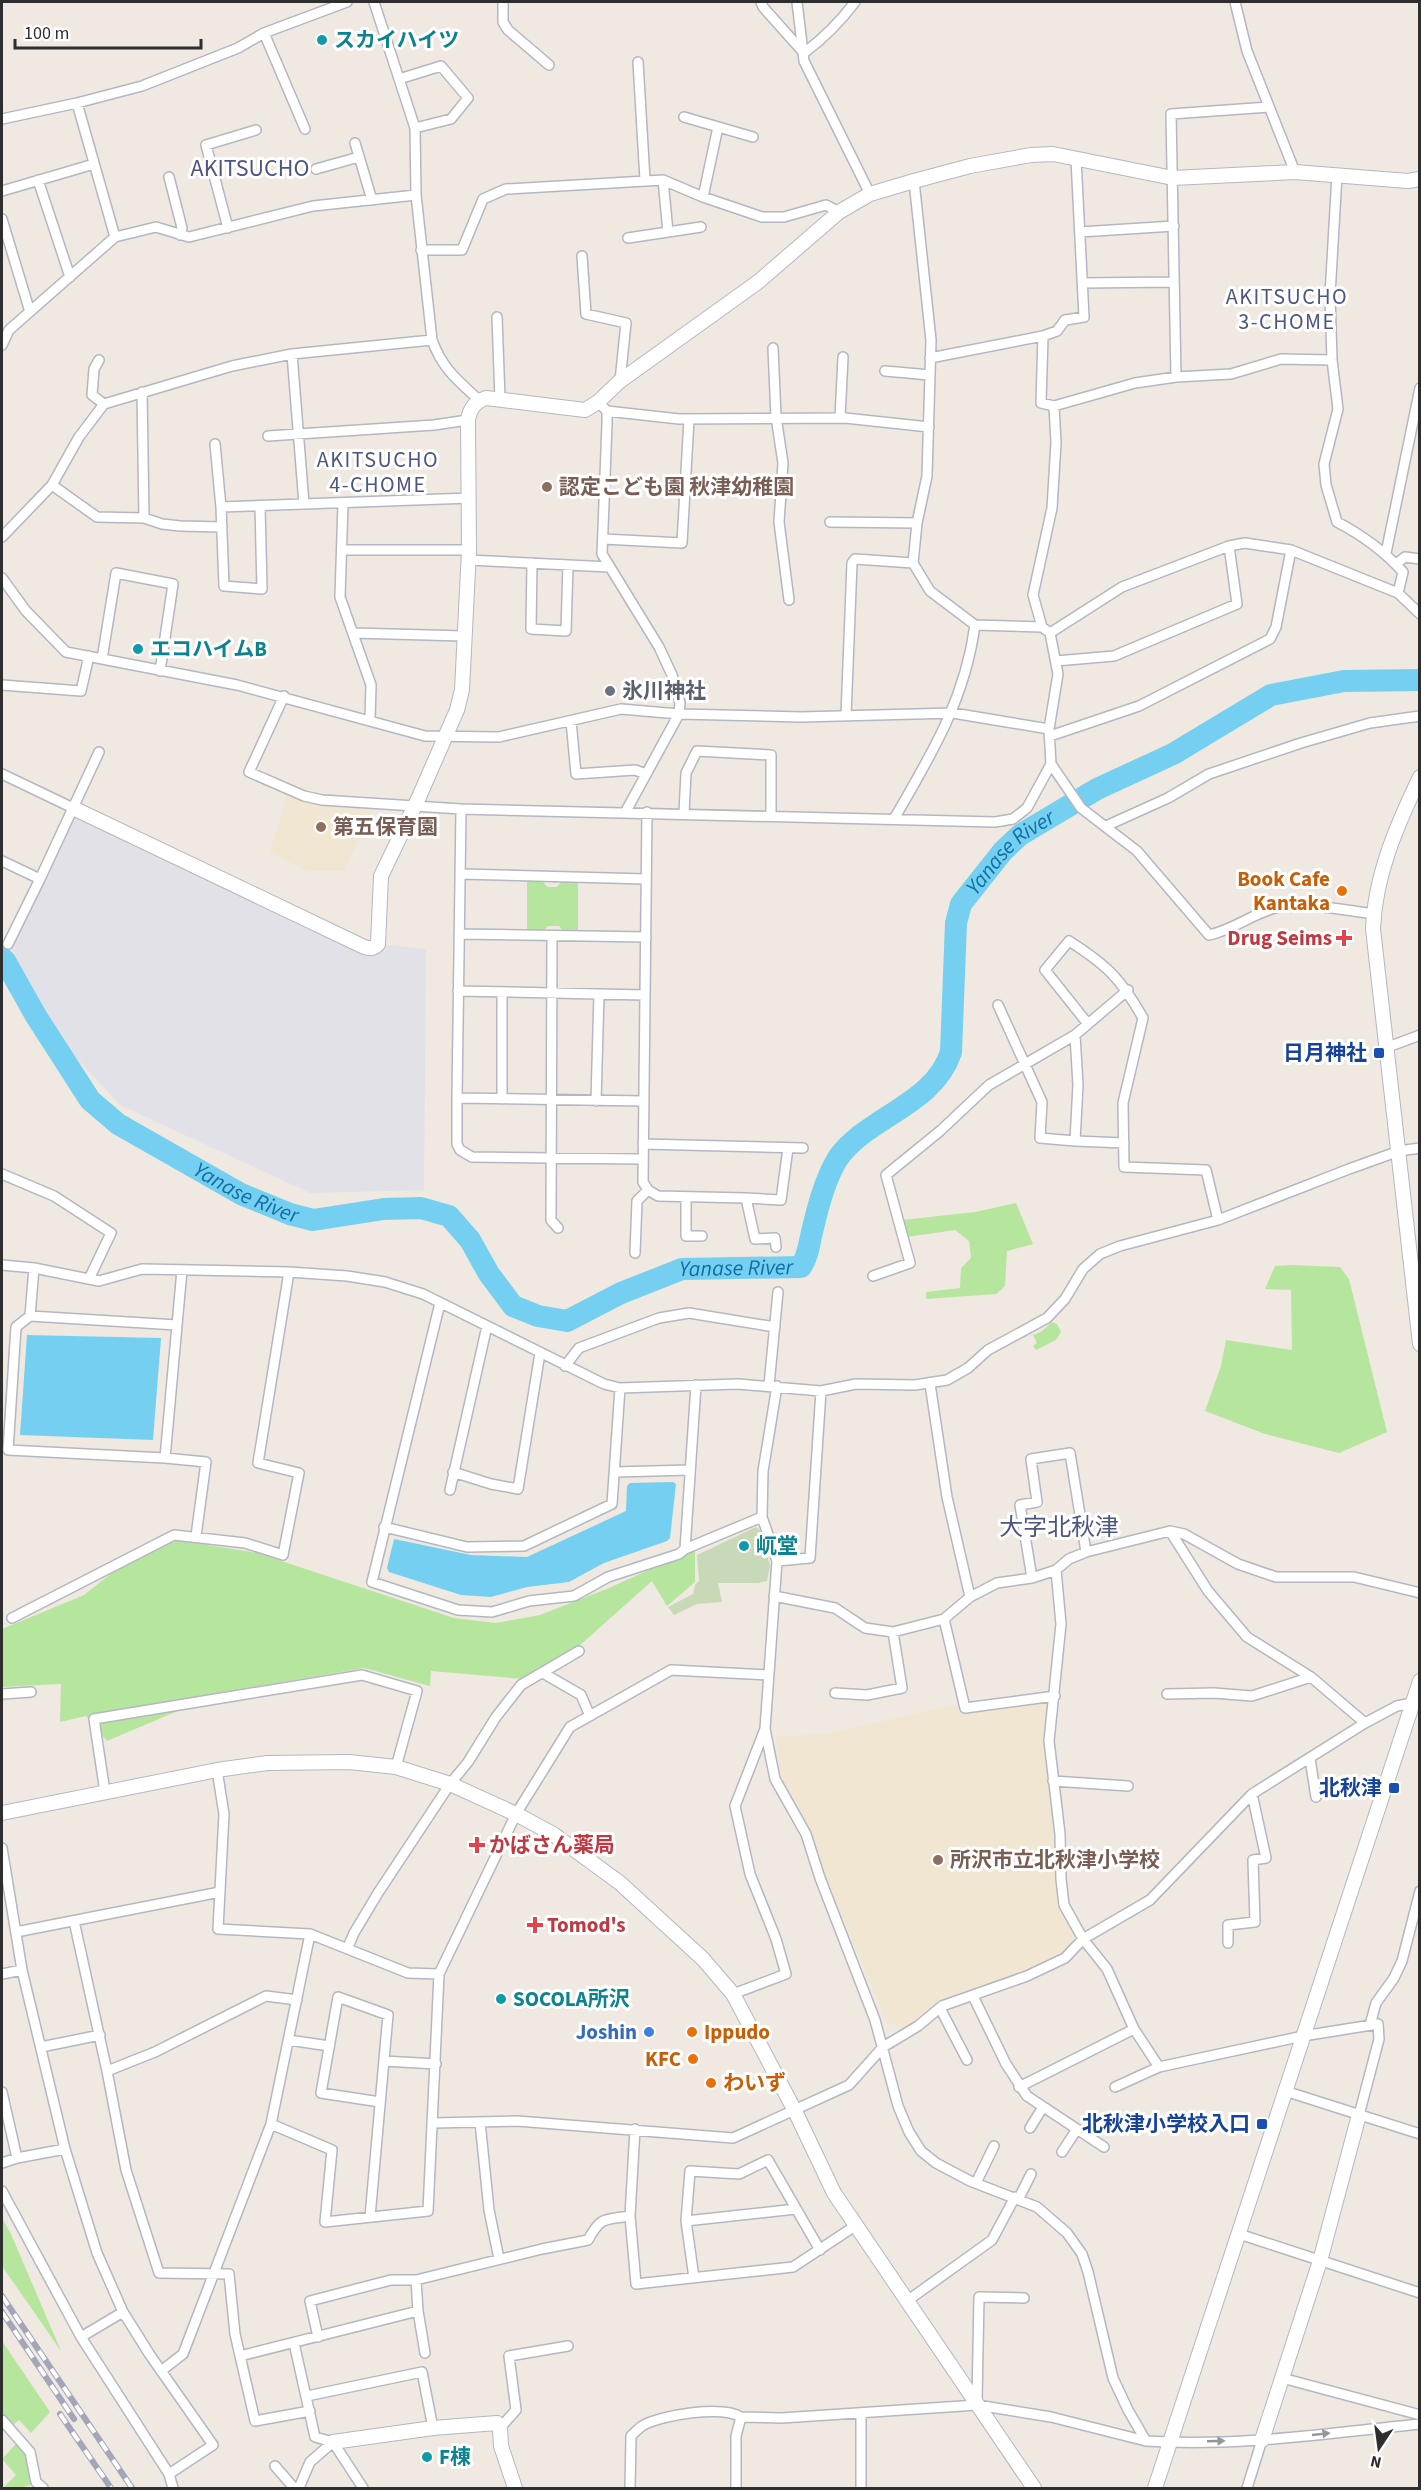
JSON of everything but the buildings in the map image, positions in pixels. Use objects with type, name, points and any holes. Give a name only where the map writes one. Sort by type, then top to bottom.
[{"type":"street","points":[[2,119],[142,86],[238,48],[264,33],[347,2]]},
{"type":"street","points":[[374,2],[415,128],[416,195],[432,340],[439,358],[451,375],[479,400]]},
{"type":"street","points":[[503,2],[503,22],[508,30],[549,65]]},
{"type":"street","points":[[761,2],[804,53]]},
{"type":"street","points":[[797,2],[804,61],[870,194]]},
{"type":"street","points":[[804,53],[828,33],[855,2]]},
{"type":"street","points":[[1235,2],[1247,51],[1295,172]]},
{"type":"street","points":[[264,33],[305,129]]},
{"type":"street","points":[[638,62],[645,180]]},
{"type":"street","points":[[399,79],[441,66],[468,98],[451,119],[415,128]]},
{"type":"street","points":[[77,103],[115,237]]},
{"type":"street","points":[[1176,377],[1171,114],[1269,107]]},
{"type":"street","points":[[684,117],[753,137]]},
{"type":"street","points":[[228,228],[206,145],[251,132],[243,122]]},
{"type":"street","points":[[703,197],[718,127]]},
{"type":"street","points":[[355,143],[372,200]]},
{"type":"street","points":[[626,811],[679,714],[680,704],[672,675],[658,647],[602,554],[602,407],[620,381],[758,282],[839,212],[870,194],[970,166],[1031,155],[1053,154],[1173,178],[1295,172],[1408,181],[1419,179]]},
{"type":"street","points":[[316,169],[359,157]]},
{"type":"street","points":[[930,358],[1043,336],[1057,331],[1065,320],[1084,317],[1076,159]]},
{"type":"street","points":[[2,191],[94,164]]},
{"type":"street","points":[[203,177],[214,174]]},
{"type":"street","points":[[1337,175],[1330,295],[1332,360],[1338,409],[1324,464],[1330,504],[1337,522],[1357,532],[1386,553],[1403,572],[1398,592]]},
{"type":"street","points":[[170,177],[182,228],[180,235]]},
{"type":"street","points":[[38,180],[69,277]]},
{"type":"street","points":[[421,250],[462,250],[483,199],[506,189],[663,180],[703,197],[762,217],[784,217],[826,205],[839,212]]},
{"type":"street","points":[[663,180],[668,232]]},
{"type":"street","points":[[914,181],[931,340],[927,476],[917,523],[913,563],[930,591],[975,625],[1046,630],[1122,587],[1229,546],[1245,543],[1291,550],[1398,592],[1419,614]]},
{"type":"street","points":[[2,345],[9,330],[115,237],[156,227],[189,237],[313,206],[416,195]]},
{"type":"street","points":[[2,219],[30,312]]},
{"type":"street","points":[[1080,232],[1173,226]]},
{"type":"street","points":[[628,238],[700,227]]},
{"type":"street","points":[[582,256],[586,314],[626,323],[620,381]]},
{"type":"street","points":[[1082,283],[1174,282]]},
{"type":"street","points":[[497,317],[500,399]]},
{"type":"street","points":[[1043,336],[1041,403],[1054,406],[1135,383],[1176,377],[1231,374],[1281,359],[1332,360]]},
{"type":"street","points":[[2,537],[52,485],[79,437],[104,404],[216,369],[292,354],[432,340]]},
{"type":"street","points":[[773,348],[776,417],[783,463],[779,522],[789,600]]},
{"type":"street","points":[[292,354],[304,504]]},
{"type":"street","points":[[840,418],[843,357]]},
{"type":"street","points":[[99,360],[94,369],[92,395],[104,404]]},
{"type":"street","points":[[885,371],[930,375]]},
{"type":"street","points":[[1386,553],[1419,388]]},
{"type":"street","points":[[142,392],[144,518]]},
{"type":"street","points":[[2,774],[369,949],[375,947],[378,944],[381,876],[457,710],[462,690],[469,555],[468,420],[470,409],[479,400],[500,399],[585,410],[602,407],[689,419],[840,418],[929,428]]},
{"type":"street","points":[[284,696],[249,772],[304,796],[322,800],[461,809],[626,811],[995,822],[1013,819],[1027,808],[1051,764],[1049,732],[1058,674],[1056,661],[1033,595],[1052,508],[1056,443],[1054,406]]},
{"type":"street","points":[[603,539],[682,543],[689,419]]},
{"type":"street","points":[[268,436],[434,425],[468,420]]},
{"type":"street","points":[[215,444],[221,507],[224,586],[262,589],[260,506]]},
{"type":"street","points":[[52,485],[97,517],[144,518],[162,524],[222,527]]},
{"type":"street","points":[[221,507],[470,498]]},
{"type":"street","points":[[343,503],[340,597],[371,685],[370,720]]},
{"type":"street","points":[[830,522],[917,523]]},
{"type":"street","points":[[1056,661],[1114,656],[1237,604],[1229,546]]},
{"type":"street","points":[[342,550],[469,555],[532,563],[609,567]]},
{"type":"street","points":[[2,578],[26,611],[66,652],[237,685],[425,736],[499,737],[621,709],[679,714],[801,717],[952,713],[1049,732],[1139,706],[1270,639],[1275,627],[1291,550]]},
{"type":"street","points":[[1396,564],[1406,557],[1419,559]]},
{"type":"street","points":[[846,716],[852,563],[855,559],[913,563]]},
{"type":"street","points":[[532,563],[531,628],[566,631],[568,565]]},
{"type":"street","points":[[102,659],[116,573],[173,584],[160,671]]},
{"type":"street","points":[[894,819],[952,713],[971,659],[975,625]]},
{"type":"street","points":[[353,633],[464,636]]},
{"type":"street","points":[[2,685],[81,691],[89,656]]},
{"type":"street","points":[[1106,826],[1168,798],[1209,774],[1370,723],[1419,716]]},
{"type":"street","points":[[571,721],[576,774],[635,770],[646,774]]},
{"type":"street","points":[[684,813],[686,773],[697,751],[771,755],[771,815]]},
{"type":"street","points":[[8,944],[99,752]]},
{"type":"street","points":[[1051,764],[1081,808],[1137,851],[1209,935],[1275,908],[1309,906],[1374,914]]},
{"type":"street","points":[[1419,777],[1415,799],[1386,858],[1374,914],[1377,969],[1388,1047],[1419,1344]]},
{"type":"street","points":[[461,809],[457,1144],[466,1155],[472,1157],[642,1159]]},
{"type":"street","points":[[647,812],[643,1182],[648,1190],[658,1196],[781,1200],[788,1148]]},
{"type":"street","points":[[2,861],[40,879]]},
{"type":"street","points":[[460,874],[646,879]]},
{"type":"street","points":[[459,934],[646,937]]},
{"type":"street","points":[[552,936],[551,1220],[558,1228]]},
{"type":"street","points":[[1088,1024],[1045,970],[1070,941],[1102,962],[1128,990],[1143,1018],[1123,1103],[1124,1167],[1206,1170],[1218,1220]]},
{"type":"street","points":[[873,1276],[909,1263],[886,1175],[940,1131],[989,1085],[1075,1035],[1128,990]]},
{"type":"street","points":[[458,992],[645,995]]},
{"type":"street","points":[[502,992],[502,1099]]},
{"type":"street","points":[[596,1101],[599,994]]},
{"type":"street","points":[[998,1005],[1042,1102],[1040,1138],[1124,1143]]},
{"type":"street","points":[[1075,1035],[1078,1086],[1075,1141]]},
{"type":"street","points":[[1388,1047],[1419,1035]]},
{"type":"street","points":[[457,1098],[643,1101]]},
{"type":"street","points":[[643,1144],[803,1148]]},
{"type":"street","points":[[2,1266],[34,1268],[99,1281],[142,1269],[289,1272],[347,1276],[384,1282],[423,1294],[565,1366],[604,1384],[620,1388],[773,1385],[821,1390],[856,1384],[930,1384],[956,1376],[988,1350],[1047,1318],[1065,1299],[1083,1269],[1100,1254],[1120,1246],[1218,1220],[1399,1151],[1419,1148]]},
{"type":"street","points":[[2,1174],[54,1196],[111,1233],[89,1279]]},
{"type":"street","points":[[635,1253],[638,1201],[648,1190]]},
{"type":"street","points":[[686,1197],[686,1236],[702,1236]]},
{"type":"street","points":[[746,1198],[755,1239],[775,1238],[776,1247]]},
{"type":"street","points":[[30,1316],[34,1268]]},
{"type":"street","points":[[165,1458],[182,1270]]},
{"type":"street","points":[[12,1618],[174,1535],[245,1543],[283,1555],[299,1473],[258,1463],[289,1272]]},
{"type":"street","points":[[778,1292],[773,1385],[763,1471],[762,1517],[777,1560],[767,1675],[765,1729],[775,1779],[806,1834],[820,1878],[875,2020],[898,2106],[909,2132],[921,2151],[936,2163],[976,2183],[1017,2197],[1037,2207],[1067,2233],[1082,2254],[1113,2378],[1146,2441]]},
{"type":"street","points":[[440,1303],[372,1582],[458,1610],[492,1612],[529,1601],[574,1596],[608,1577],[679,1554],[685,1549],[762,1517]]},
{"type":"street","points":[[565,1366],[579,1348],[659,1318],[689,1314],[775,1327]]},
{"type":"street","points":[[177,1325],[30,1316],[16,1327],[8,1450],[206,1462],[196,1536]]},
{"type":"street","points":[[450,1490],[487,1326]]},
{"type":"street","points":[[453,1472],[491,1484],[518,1489],[540,1353]]},
{"type":"street","points":[[930,1384],[947,1497],[970,1597]]},
{"type":"street","points":[[685,1549],[696,1385]]},
{"type":"street","points":[[384,1527],[467,1547],[524,1546],[612,1504],[620,1388]]},
{"type":"street","points":[[777,1560],[810,1558],[821,1390]]},
{"type":"street","points":[[1032,1578],[1020,1505],[1037,1502],[1031,1459],[1070,1453],[1086,1552]]},
{"type":"street","points":[[615,1472],[690,1470]]},
{"type":"street","points":[[774,1596],[835,1608],[865,1628],[893,1632],[944,1619],[970,1597],[997,1583],[1032,1578],[1056,1570],[1069,1559],[1086,1552],[1170,1530],[1184,1534],[1238,1564],[1276,1577],[1354,1577],[1419,1593]]},
{"type":"street","points":[[1170,1530],[1208,1591],[1248,1637],[1311,1677],[1365,1723]]},
{"type":"street","points":[[1056,1570],[1061,1624],[1048,1741],[1060,1834],[1064,1905],[1083,1939],[1107,1969],[1134,2029],[1159,2067]]},
{"type":"street","points":[[944,1619],[965,1708],[1054,1696]]},
{"type":"street","points":[[836,1693],[867,1695],[902,1688],[893,1632]]},
{"type":"street","points":[[348,1947],[378,1893],[450,1784],[468,1762],[495,1717],[521,1685],[579,1651]]},
{"type":"street","points":[[271,2124],[332,2150],[325,2222],[428,2211],[439,1974],[516,1814],[570,1727],[671,1670],[767,1675]]},
{"type":"street","points":[[543,1673],[581,1695],[590,1716]]},
{"type":"street","points":[[105,1792],[94,1719],[362,1675],[417,1691],[396,1767]]},
{"type":"street","points":[[1167,1694],[1252,1696],[1311,1677]]},
{"type":"street","points":[[1155,2488],[1419,1681]]},
{"type":"street","points":[[2,1694],[31,1692]]},
{"type":"street","points":[[433,2123],[517,2121],[733,2138],[849,2085],[883,2047],[918,2026],[940,2008],[1027,1976],[1065,1958],[1083,1939],[1150,1900],[1252,1794],[1365,1723],[1396,1706],[1412,1703]]},
{"type":"street","points":[[733,1994],[786,1974],[776,1939],[750,1874],[735,1806],[765,1729]]},
{"type":"street","points":[[1310,1759],[1316,1797]]},
{"type":"street","points":[[2,1813],[217,1770],[267,1763],[349,1762],[396,1767],[450,1784],[516,1814],[553,1834],[620,1883],[703,1959],[733,1994],[795,2111],[823,2172],[855,2226],[1034,2488]]},
{"type":"street","points":[[217,1770],[224,1814],[218,1929],[310,1934],[348,1947],[408,1973],[439,1974]]},
{"type":"street","points":[[1053,1781],[1128,1786]]},
{"type":"street","points":[[1228,1943],[1228,1925],[1255,1922],[1253,1860],[1266,1858],[1252,1794]]},
{"type":"street","points":[[2,1848],[22,1970],[65,2149],[97,2253],[123,2312],[213,2445],[169,2474]]},
{"type":"street","points":[[1370,2025],[1376,2003],[1394,1978],[1402,1961],[1419,1891]]},
{"type":"street","points":[[16,1932],[220,1892]]},
{"type":"street","points":[[74,1921],[100,2035],[126,2170],[159,2273],[230,2274],[235,2334],[255,2421],[310,2411]]},
{"type":"street","points":[[161,2371],[183,2354],[271,2124],[310,1934]]},
{"type":"street","points":[[2,1974],[22,1970]]},
{"type":"street","points":[[107,2071],[155,2052],[266,1996],[297,2001]]},
{"type":"street","points":[[370,2217],[388,2015],[338,1996],[321,2093],[380,2102]]},
{"type":"street","points":[[974,1996],[1006,2064],[1027,2097],[1104,2147]]},
{"type":"street","points":[[940,2008],[967,2060]]},
{"type":"street","points":[[1114,2087],[1159,2067],[1303,2036],[1378,2024],[1379,2039],[1320,2260],[1247,2488]]},
{"type":"street","points":[[1019,2087],[1134,2029]]},
{"type":"street","points":[[41,2047],[100,2035]]},
{"type":"street","points":[[289,2040],[329,2046]]},
{"type":"street","points":[[384,2061],[436,2064]]},
{"type":"street","points":[[1285,2091],[1419,2134]]},
{"type":"street","points":[[2,2092],[17,2158]]},
{"type":"street","points":[[1030,2128],[1043,2107]]},
{"type":"street","points":[[480,2122],[489,2210],[499,2259]]},
{"type":"street","points":[[635,2129],[630,2216],[636,2284],[793,2268],[855,2226]]},
{"type":"street","points":[[1062,2152],[1077,2129]]},
{"type":"street","points":[[976,2183],[994,2146]]},
{"type":"street","points":[[2,2163],[65,2149]]},
{"type":"street","points":[[693,2278],[686,2221],[690,2171],[739,2174],[768,2160],[820,2250]]},
{"type":"street","points":[[907,2301],[992,2240],[1031,2175]]},
{"type":"street","points":[[2,2191],[81,2337],[169,2474],[173,2488]]},
{"type":"street","points":[[686,2221],[796,2209]]},
{"type":"street","points":[[318,2337],[309,2301],[391,2280],[416,2280],[588,2240],[601,2220],[630,2216]]},
{"type":"street","points":[[1239,2234],[1419,2293]]},
{"type":"street","points":[[416,2280],[418,2311],[425,2353]]},
{"type":"street","points":[[977,2405],[979,2296],[1024,2298]]},
{"type":"street","points":[[240,2356],[418,2311]]},
{"type":"street","points":[[81,2337],[123,2312]]},
{"type":"street","points":[[294,2343],[315,2437],[333,2442],[433,2428],[497,2423],[500,2428],[501,2446],[515,2488]]},
{"type":"street","points":[[500,2428],[516,2410],[509,2356],[568,2346]]},
{"type":"street","points":[[307,2396],[422,2372],[433,2428]]},
{"type":"street","points":[[1282,2378],[1419,2415]]},
{"type":"street","points":[[630,2488],[631,2436],[643,2426],[658,2420],[700,2412],[734,2413],[741,2417],[782,2418],[977,2405],[1051,2417],[1146,2441],[1170,2443],[1262,2440],[1419,2424]]},
{"type":"street","points":[[861,2414],[861,2488]]},
{"type":"street","points":[[736,2488],[736,2436],[741,2417]]},
{"type":"street","points":[[2,2420],[30,2452],[36,2482],[43,2488]]},
{"type":"street","points":[[299,2488],[310,2462],[333,2442]]},
{"type":"street","points":[[333,2442],[363,2488]]},
{"type":"street","points":[[275,2466],[294,2488]]},
{"type":"shaded area","name":"第五保育園","points":[[289,789],[304,796],[376,802],[344,871],[307,871],[270,852]]},
{"type":"shaded area","points":[[73,808],[358,944],[426,949],[424,1190],[310,1193],[120,1105],[68,1049],[8,944]]},
{"type":"shaded area","name":"所沢市立北秋津小学校","points":[[1047,1699],[1050,1702],[1045,1738],[1057,1848],[1056,1878],[1060,1904],[1073,1932],[1073,1941],[1065,1952],[1027,1970],[941,2000],[905,2028],[887,2022],[823,1872],[815,1842],[805,1818],[781,1780],[776,1736],[827,1734],[958,1704],[959,1713]]},
{"type":"green space","points":[[527,880],[542,881],[548,887],[557,887],[562,881],[578,882],[578,932],[564,932],[559,926],[548,926],[543,931],[527,931]]},
{"type":"green space","points":[[1016,1203],[1033,1244],[1007,1251],[1005,1286],[996,1294],[926,1299],[926,1292],[960,1288],[961,1268],[971,1258],[969,1241],[955,1230],[907,1237],[903,1220],[975,1212]]},
{"type":"green space","points":[[1275,1266],[1340,1267],[1349,1279],[1387,1432],[1339,1453],[1265,1434],[1205,1411],[1221,1366],[1226,1340],[1292,1350],[1291,1290],[1265,1289]]},
{"type":"green space","points":[[1052,1322],[1057,1324],[1061,1332],[1056,1340],[1036,1350],[1033,1346],[1037,1343],[1033,1335],[1041,1332]]},
{"type":"green space","points":[[756,1527],[760,1530],[770,1566],[767,1581],[718,1583],[722,1602],[697,1604],[674,1615],[668,1607],[693,1594],[695,1585],[699,1581],[697,1555]]},
{"type":"green space","points":[[157,1537],[257,1553],[454,1618],[496,1623],[540,1615],[609,1588],[695,1549],[695,1582],[667,1606],[652,1581],[578,1647],[523,1679],[431,1671],[430,1686],[364,1668],[220,1693],[107,1741],[86,1716],[60,1722],[61,1684],[2,1687],[2,1629],[84,1595]]},
{"type":"green space","points":[[2,2218],[11,2234],[61,2351],[2,2266]]},
{"type":"green space","points":[[2,2341],[50,2412],[31,2433],[19,2420],[12,2426],[2,2414]]},
{"type":"green space","points":[[16,2444],[28,2457],[33,2484],[21,2488],[3,2488],[16,2475],[2,2459]]},
{"type":"water","points":[[27,1335],[161,1338],[153,1440],[20,1435]]},
{"type":"water","points":[[673,1482],[676,1484],[670,1538],[667,1541],[604,1563],[569,1582],[527,1587],[491,1597],[461,1595],[389,1572],[387,1568],[394,1539],[471,1555],[527,1557],[626,1511],[627,1486],[630,1483]]},
{"type":"waterway","name":"Yanase River","points":[[2,958],[90,1100],[118,1124],[241,1194],[290,1214],[313,1220],[384,1209],[421,1208],[449,1216],[470,1240],[489,1274],[513,1306],[538,1316],[567,1321],[621,1293],[682,1269],[801,1267],[807,1253],[823,1192],[838,1158],[866,1131],[916,1098],[942,1070],[951,1052],[956,923],[961,904],[1003,851],[1020,835],[1097,789],[1173,754],[1271,695],[1344,681],[1420,680]]},
{"type":"railway","points":[[2,2296],[132,2488]]},
{"type":"railway","points":[[2,2312],[74,2419]]},
{"type":"railway","points":[[60,2414],[111,2488]]},
{"type":"place","name":"スカイハイツ","points":[[322,40]]},
{"type":"place","name":"認定こども園 秋津幼稚園","points":[[547,487]]},
{"type":"place","name":"エコハイムB","points":[[138,649]]},
{"type":"place","name":"氷川神社","points":[[610,691]]},
{"type":"place","name":"第五保育園","points":[[321,827]]},
{"type":"place","name":"Book Cafe Kantaka","points":[[1342,891]]},
{"type":"place","name":"Drug Seims","points":[[1344,938]]},
{"type":"place","name":"日月神社","points":[[1379,1053]]},
{"type":"place","name":"屼堂","points":[[744,1546]]},
{"type":"place","name":"北秋津","points":[[1394,1788]]},
{"type":"place","name":"かばさん薬局","points":[[477,1845]]},
{"type":"place","name":"所沢市立北秋津小学校","points":[[938,1860]]},
{"type":"place","name":"Tomod's","points":[[535,1925]]},
{"type":"place","name":"SOCOLA所沢","points":[[501,1999]]},
{"type":"place","name":"Joshin","points":[[649,2032]]},
{"type":"place","name":"Ippudo","points":[[692,2032]]},
{"type":"place","name":"KFC","points":[[693,2059]]},
{"type":"place","name":"わいず","points":[[711,2083]]},
{"type":"place","name":"北秋津小学校入口","points":[[1262,2124]]},
{"type":"place","name":"F棟","points":[[427,2457]]},
{"type":"district","name":"AKITSUCHO","points":[[250,168]]},
{"type":"district","name":"AKITSUCHO 3-CHOME","points":[[1287,310]]},
{"type":"district","name":"AKITSUCHO 4-CHOME","points":[[378,473]]},
{"type":"district","name":"大字北秋津","points":[[1059,1527]]}]
